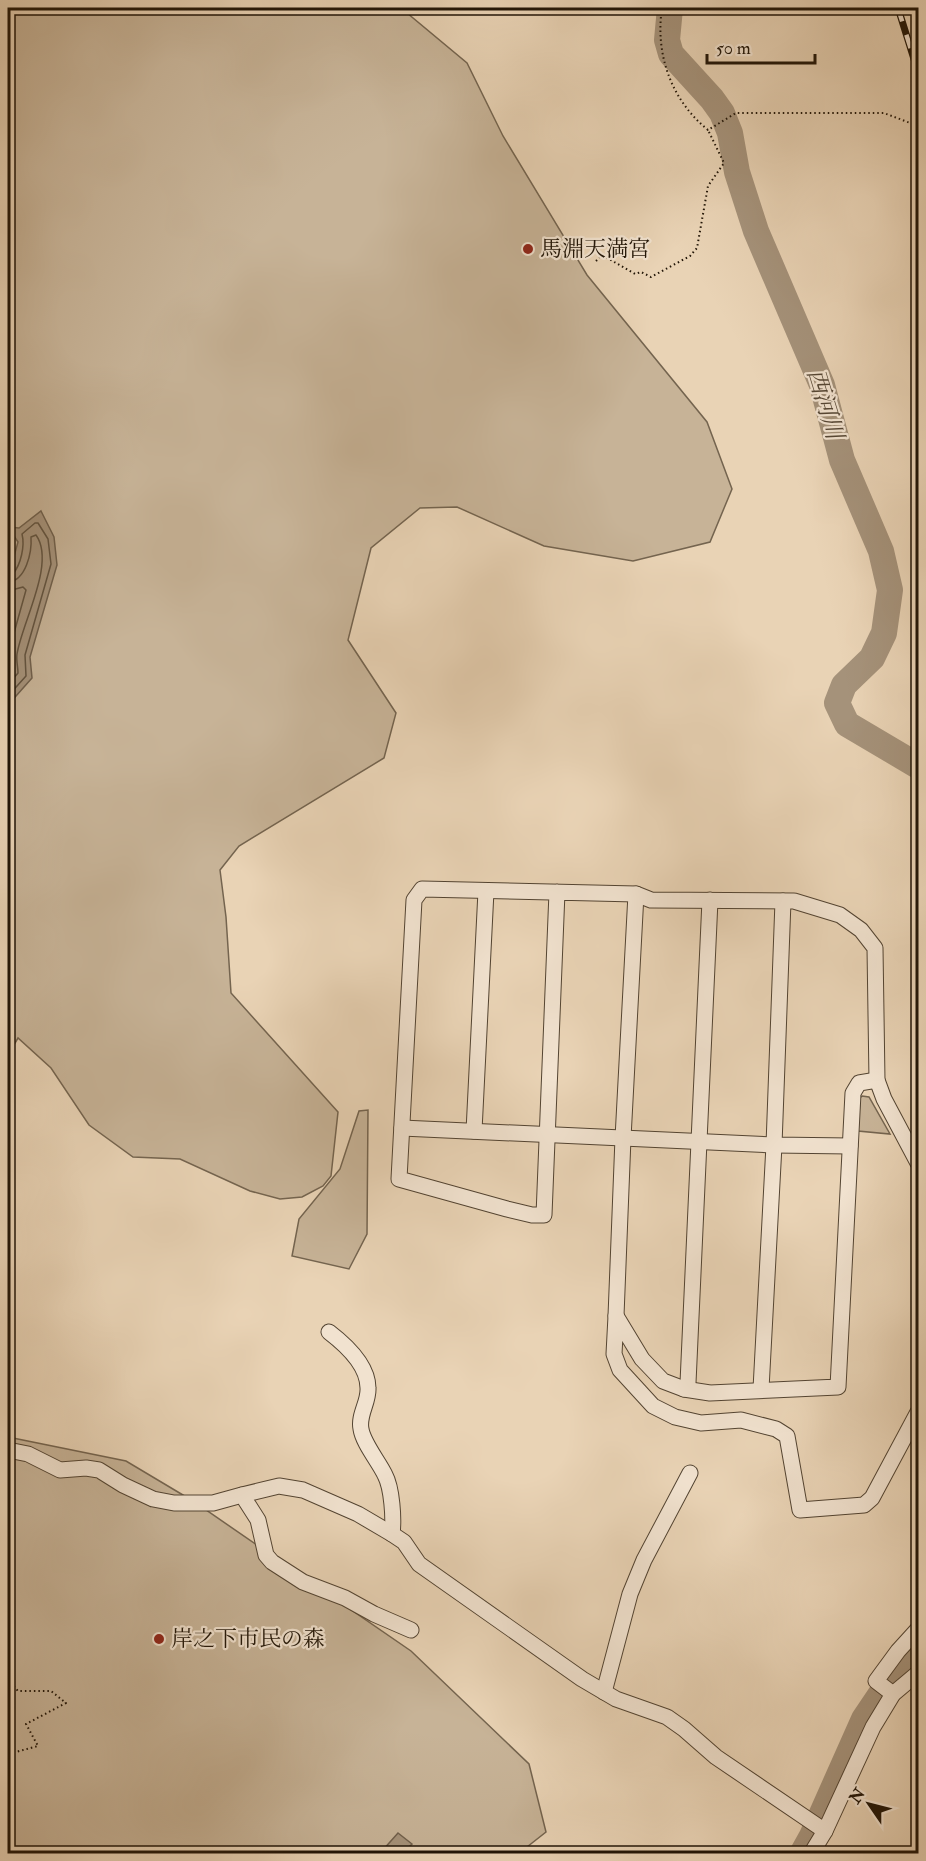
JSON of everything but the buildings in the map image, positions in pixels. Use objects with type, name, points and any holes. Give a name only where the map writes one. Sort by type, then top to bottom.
[{"type":"street","points":[[557,892],[544,1215],[532,1215],[399,1179],[414,900],[422,889],[486,891],[557,892],[636,894],[651,900],[794,901],[840,915],[861,930],[874,948],[877,986],[877,1080],[884,1099],[918,1163]]},
{"type":"street","points":[[474,1131],[486,891]]},
{"type":"street","points":[[636,894],[614,1354],[620,1370],[652,1406],[675,1417],[701,1423],[741,1420],[776,1429],[787,1436],[800,1510],[864,1505],[872,1498],[918,1412]]},
{"type":"street","points":[[684,1389],[688,1383],[710,900]]},
{"type":"street","points":[[761,1389],[774,1145],[783,901]]},
{"type":"street","points":[[616,1316],[642,1359],[663,1381],[684,1389],[710,1393],[838,1387],[853,1093],[859,1083],[877,1080]]},
{"type":"street","points":[[402,1128],[699,1142],[850,1146]]},
{"type":"street","points":[[330,1332],[347,1346],[361,1366],[368,1388],[361,1430],[387,1477],[394,1522],[392,1534]]},
{"type":"street","points":[[8,1450],[28,1454],[60,1470],[86,1468],[99,1470],[123,1485],[153,1499],[174,1503],[213,1503],[279,1486],[303,1490],[358,1514],[404,1542],[419,1564],[582,1679],[616,1699],[667,1717],[684,1728],[716,1757],[824,1830]]},
{"type":"street","points":[[604,1692],[630,1594],[644,1560],[690,1473]]},
{"type":"street","points":[[242,1495],[258,1520],[266,1555],[272,1562],[303,1582],[345,1598],[411,1630]]},
{"type":"street","points":[[886,1689],[876,1682],[898,1651],[918,1629]]},
{"type":"street","points":[[811,1854],[873,1727],[886,1689],[918,1673]]},
{"type":"path","points":[[596,261],[602,255],[635,274],[641,272],[651,277],[690,256],[697,248],[708,186],[724,163],[708,130],[680,99],[665,71],[660,39],[662,8]]},
{"type":"path","points":[[708,130],[736,113],[884,113],[918,126]]},
{"type":"path","points":[[8,1679],[18,1691],[51,1691],[66,1702],[26,1724],[38,1746],[12,1753],[8,1765]]},
{"type":"shaded area","points":[[8,8],[401,8],[467,63],[503,136],[587,275],[707,422],[732,489],[710,542],[633,561],[544,546],[457,507],[420,508],[371,548],[348,640],[396,713],[384,758],[239,846],[220,870],[231,993],[338,1112],[331,1176],[323,1186],[302,1197],[280,1199],[250,1191],[180,1159],[133,1157],[89,1125],[51,1068],[18,1038],[8,1055]]},
{"type":"shaded area","points":[[862,1096],[869,1097],[890,1134],[858,1131]]},
{"type":"shaded area","points":[[368,1110],[367,1234],[349,1269],[292,1256],[299,1219],[340,1169],[359,1111]]},
{"type":"shaded area","name":"岸之下市民の森","points":[[8,1437],[126,1461],[193,1501],[411,1651],[529,1764],[546,1832],[518,1854],[8,1853]]},
{"type":"water","points":[[41,511],[54,537],[57,565],[30,657],[32,678],[8,705],[8,578],[18,542],[8,527],[19,528]]},
{"type":"water","points":[[398,1833],[412,1844],[403,1853],[384,1853],[382,1851]]},
{"type":"waterway","name":"西河川","points":[[670,8],[667,40],[671,54],[722,113],[730,133],[737,172],[756,231],[822,385],[842,460],[881,551],[890,590],[884,633],[872,658],[844,685],[837,703],[847,724],[918,766]]},
{"type":"waterway","points":[[802,1854],[864,1719],[893,1676],[918,1650]]},
{"type":"railway","points":[[898,8],[918,72]]},
{"type":"place","name":"馬淵天満宮","points":[[528,249]]},
{"type":"place","name":"岸之下市民の森","points":[[159,1639]]}]
